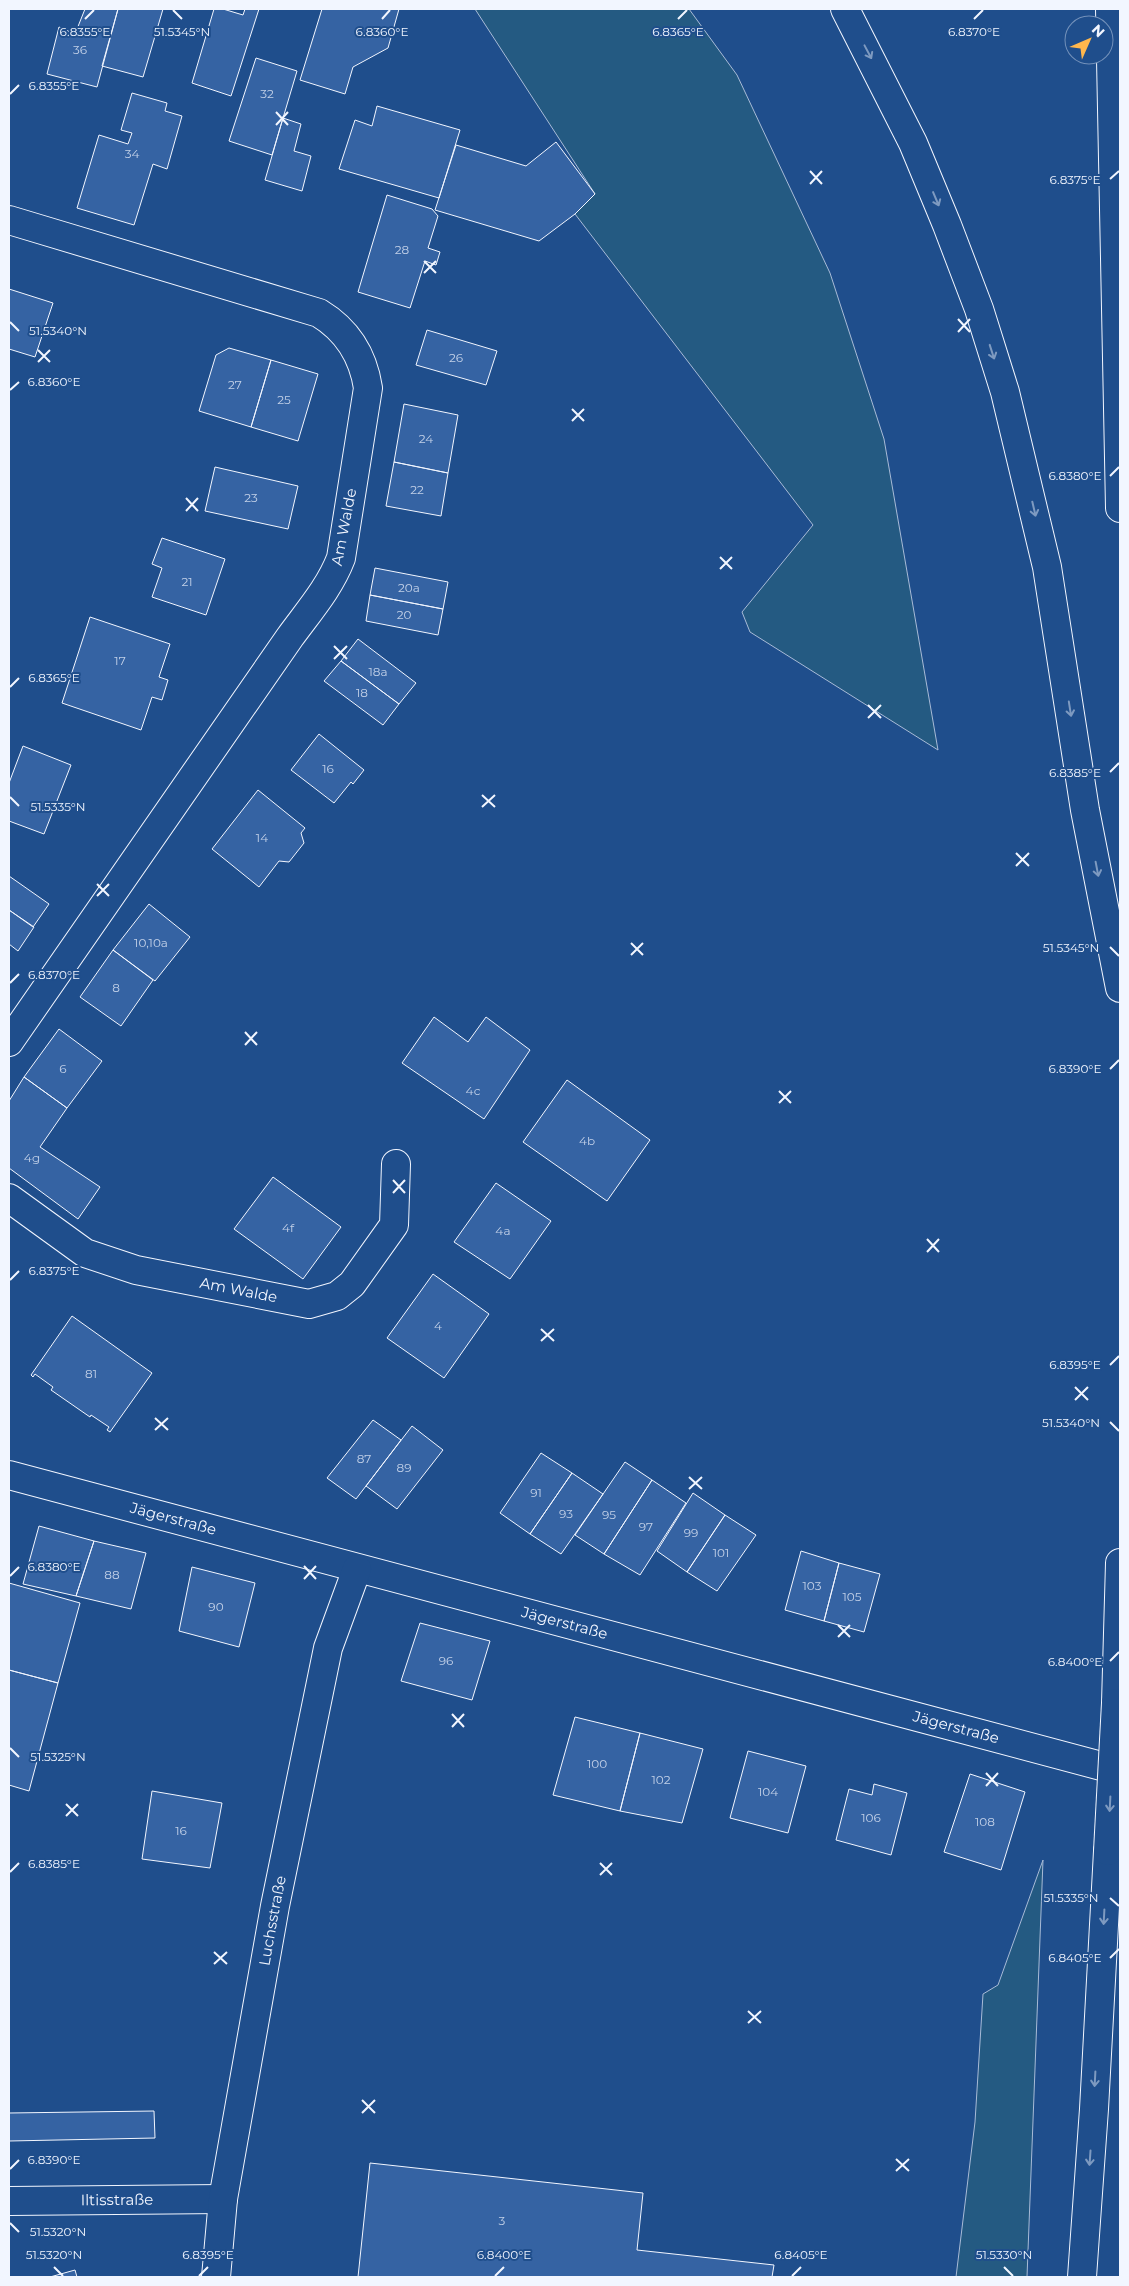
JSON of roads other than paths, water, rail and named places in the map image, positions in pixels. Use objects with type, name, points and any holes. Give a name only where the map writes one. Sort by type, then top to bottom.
[{"type":"main road","points":[[845,9],[913,143],[979,309],[1005,392],[1047,567],[1085,810],[1120,988]]},
{"type":"main road","points":[[1110,9],[1120,508]]},
{"type":"main road","name":"Am Walde","points":[[9,220],[319,313],[331,320],[352,343],[366,370],[368,388],[341,558],[335,573],[9,1042]]},
{"type":"main road","name":"Am Walde","points":[[9,1198],[85,1253],[136,1270],[309,1304],[337,1296],[352,1284],[394,1225],[396,1164]]},
{"type":"main road","name":"Jägerstraße","points":[[9,1475],[1120,1771]]},
{"type":"main road","points":[[1082,2277],[1094,2109],[1116,1703],[1120,1563]]},
{"type":"main road","name":"Luchsstraße","points":[[216,2277],[223,2199],[275,1906],[328,1648],[357,1569]]},
{"type":"main road","name":"Iltisstraße","points":[[9,2201],[223,2199]]}]
